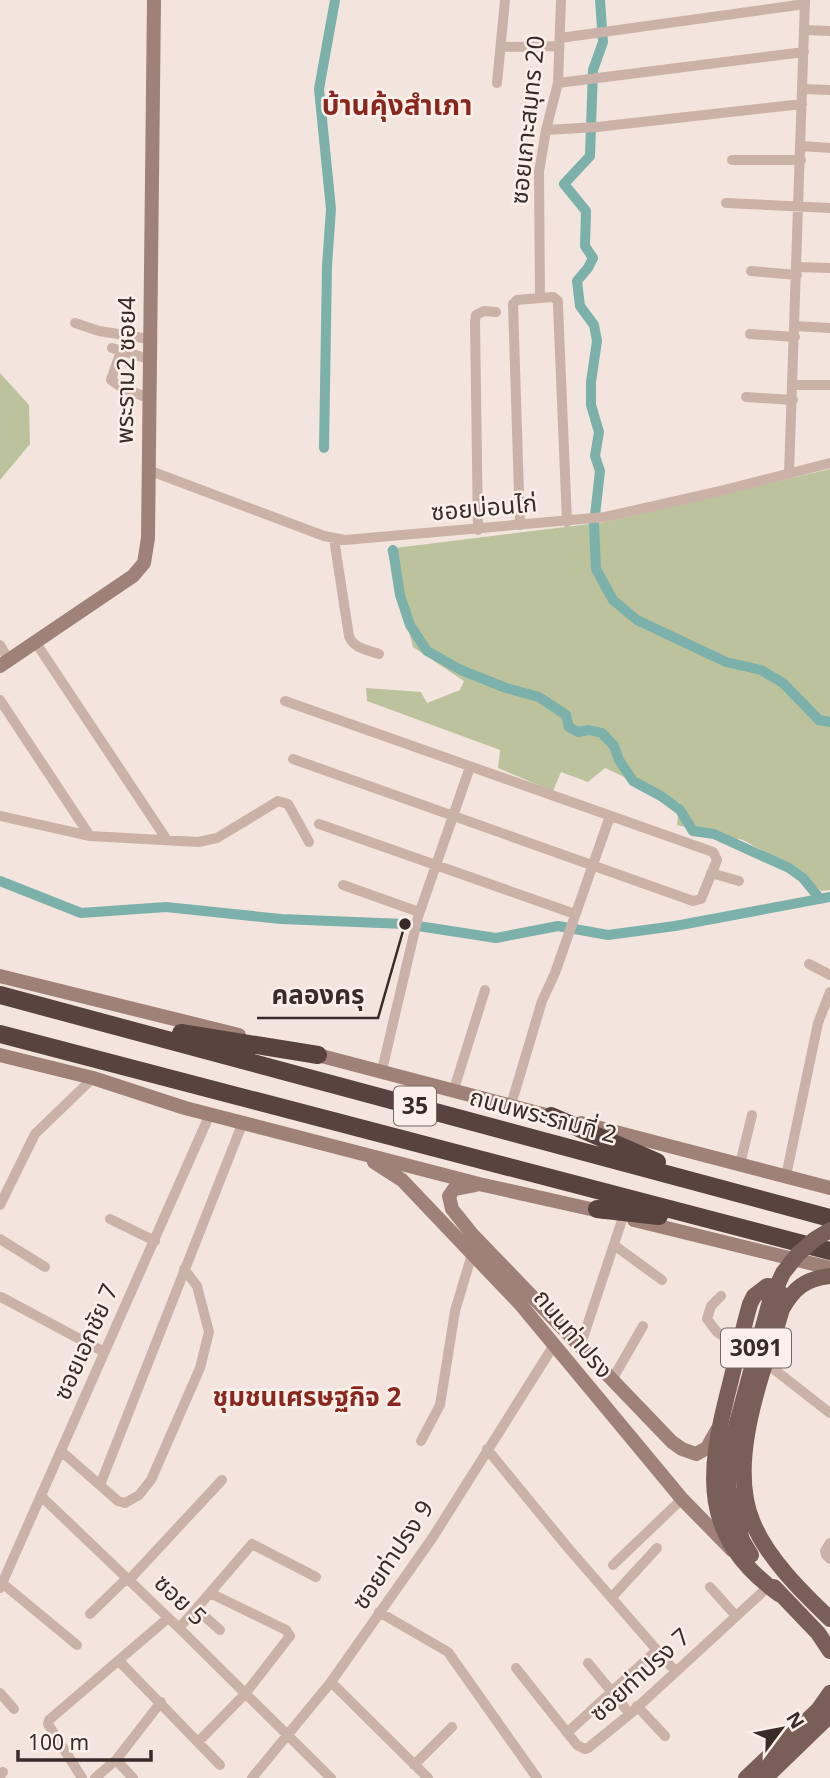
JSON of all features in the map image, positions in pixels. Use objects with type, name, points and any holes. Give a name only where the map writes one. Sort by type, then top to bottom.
[{"type":"highway","name":"ถนนพระรามที่ 2","points":[[0,995],[830,1218]]},
{"type":"highway","points":[[70,1013],[318,1055]]},
{"type":"highway","name":"35","points":[[0,1034],[830,1251]]},
{"type":"highway","points":[[551,1116],[614,1145],[745,1196]]},
{"type":"highway","points":[[597,1209],[719,1222]]},
{"type":"main road","name":"3091","points":[[830,1230],[798,1254],[783,1273],[770,1301],[731,1445],[728,1489],[741,1539],[774,1590],[824,1637],[830,1651]]},
{"type":"main road","points":[[830,1276],[808,1280],[799,1285],[792,1291],[782,1309],[743,1458],[742,1479],[745,1500],[764,1546],[830,1619]]},
{"type":"main road","name":"ถนนท่าปรง","points":[[774,1590],[741,1558],[725,1528],[714,1497],[713,1463],[719,1426],[750,1304],[760,1289],[767,1286],[780,1290],[783,1296],[782,1309]]},
{"type":"main road","points":[[746,1778],[818,1710],[830,1693]]},
{"type":"main road","points":[[765,1778],[830,1715]]},
{"type":"street","name":"พระราม2 ซอย4","points":[[5,663],[133,576],[144,564],[147,548],[154,0]]},
{"type":"street","points":[[498,83],[506,0]]},
{"type":"street","name":"ซอยเกาะสมุทร 20","points":[[540,298],[538,193],[546,130],[558,83],[561,0]]},
{"type":"street","points":[[501,47],[559,42],[602,32],[805,2],[789,474]]},
{"type":"street","points":[[804,30],[830,31]]},
{"type":"street","points":[[558,83],[803,52]]},
{"type":"street","points":[[803,89],[830,90]]},
{"type":"street","points":[[546,130],[597,127],[802,104]]},
{"type":"street","points":[[801,146],[830,148]]},
{"type":"street","points":[[732,160],[801,160]]},
{"type":"street","points":[[726,202],[830,208]]},
{"type":"street","points":[[751,271],[830,268]]},
{"type":"street","points":[[520,525],[513,304],[517,300],[553,297],[558,301],[567,522]]},
{"type":"street","points":[[478,530],[475,321],[479,313],[496,312]]},
{"type":"street","points":[[75,323],[99,331],[149,338]]},
{"type":"street","points":[[750,334],[830,328]]},
{"type":"street","points":[[148,398],[111,380],[115,352],[149,359]]},
{"type":"street","points":[[794,385],[830,385]]},
{"type":"street","points":[[746,397],[793,400]]},
{"type":"street","name":"ซอยบ่อนไก่","points":[[148,470],[334,539],[478,530],[605,517],[830,463]]},
{"type":"street","points":[[334,539],[351,643],[379,654]]},
{"type":"street","points":[[36,643],[167,840]]},
{"type":"street","points":[[0,645],[5,663]]},
{"type":"street","points":[[0,700],[90,836]]},
{"type":"street","points":[[285,701],[713,852],[717,860],[701,899],[693,901],[293,759]]},
{"type":"street","points":[[382,1070],[414,929],[470,767]]},
{"type":"street","points":[[0,816],[90,836],[208,841],[278,801],[288,804],[309,842]]},
{"type":"street","points":[[511,1105],[542,1001],[555,973],[610,816]]},
{"type":"street","points":[[319,824],[573,918]]},
{"type":"street","points":[[711,873],[739,881]]},
{"type":"street","points":[[343,885],[419,915]]},
{"type":"street","points":[[809,964],[830,975]]},
{"type":"street","name":"ถนนพระรามที่ 2","points":[[0,976],[382,1070],[830,1188]]},
{"type":"street","points":[[454,1089],[485,990]]},
{"type":"street","points":[[786,1176],[815,1035],[830,992]]},
{"type":"street","name":"35","points":[[0,1055],[93,1077],[185,1108],[358,1153],[479,1184],[597,1209],[830,1268]]},
{"type":"street","points":[[0,1205],[35,1134],[93,1077]]},
{"type":"street","name":"ซอยเอกชัย 7","points":[[1,1586],[210,1114]]},
{"type":"street","points":[[740,1164],[752,1115]]},
{"type":"street","points":[[100,1485],[243,1122]]},
{"type":"street","name":"ถนนท่าปรง","points":[[358,1153],[402,1180],[521,1305],[682,1499],[741,1558]]},
{"type":"street","name":"ถนนท่าปรง","points":[[479,1184],[460,1187],[451,1192],[449,1196],[452,1209],[507,1272],[672,1442],[696,1454],[707,1448],[719,1426]]},
{"type":"street","points":[[580,1347],[623,1217]]},
{"type":"street","points":[[110,1219],[155,1241]]},
{"type":"street","points":[[0,1239],[45,1267]]},
{"type":"street","points":[[614,1245],[662,1280]]},
{"type":"street","points":[[421,1441],[440,1405],[450,1333],[461,1285],[472,1254]]},
{"type":"street","points":[[61,1451],[118,1501],[125,1503],[139,1495],[151,1480],[200,1367],[209,1332],[197,1286],[184,1269]]},
{"type":"street","points":[[721,1296],[711,1306],[707,1319],[717,1332],[739,1348]]},
{"type":"street","points":[[1,1297],[104,1352]]},
{"type":"street","points":[[612,1380],[643,1326]]},
{"type":"street","name":"ซอยท่าปรง 9","points":[[252,1778],[331,1682],[432,1537],[554,1345]]},
{"type":"street","points":[[766,1363],[830,1413]]},
{"type":"street","points":[[487,1448],[676,1672]]},
{"type":"street","points":[[90,1614],[128,1579],[222,1480]]},
{"type":"street","name":"ซอย 5","points":[[41,1497],[331,1778]]},
{"type":"street","points":[[613,1565],[682,1499]]},
{"type":"street","points":[[830,1543],[825,1551],[830,1559]]},
{"type":"street","points":[[179,1628],[252,1544],[316,1577]]},
{"type":"street","points":[[612,1597],[657,1548]]},
{"type":"street","points":[[1,1586],[77,1645]]},
{"type":"street","points":[[710,1587],[736,1615]]},
{"type":"street","name":"ซอยท่าปรง 7","points":[[516,1668],[577,1745],[585,1749],[634,1710],[736,1615],[774,1590]]},
{"type":"street","points":[[198,1742],[244,1695],[290,1636],[290,1633],[210,1593]]},
{"type":"street","points":[[196,1609],[220,1630]]},
{"type":"street","points":[[379,1612],[448,1652],[537,1778]]},
{"type":"street","points":[[82,1778],[48,1722],[168,1618]]},
{"type":"street","points":[[567,1733],[657,1650]]},
{"type":"street","points":[[120,1662],[220,1765]]},
{"type":"street","points":[[588,1663],[613,1693],[665,1736]]},
{"type":"street","points":[[331,1682],[428,1778]]},
{"type":"street","points":[[0,1693],[13,1709]]},
{"type":"street","points":[[94,1778],[116,1760],[161,1702]]},
{"type":"street","points":[[414,1765],[452,1727]]},
{"type":"street","points":[[116,1760],[133,1778]]},
{"type":"green space","points":[[0,373],[29,405],[30,444],[0,480]]},
{"type":"green space","points":[[830,469],[830,890],[821,891],[801,872],[743,840],[677,825],[680,803],[605,768],[588,782],[561,772],[553,791],[498,768],[500,750],[367,701],[366,688],[421,692],[427,703],[460,690],[464,681],[413,647],[387,549],[606,522]]},
{"type":"waterway","points":[[324,448],[327,266],[331,209],[319,89],[335,0]]},
{"type":"waterway","points":[[600,0],[603,42],[593,70],[590,156],[564,184],[586,211],[585,246],[593,258],[577,281],[580,306],[594,325],[597,341],[591,382],[591,405],[599,432],[595,456],[600,471],[594,524],[596,569],[613,600],[637,620],[726,662],[761,670],[783,683],[819,720],[830,722]]},
{"type":"waterway","points":[[393,550],[400,595],[410,625],[427,651],[461,670],[506,688],[539,697],[566,715],[569,727],[578,732],[589,730],[602,733],[614,746],[619,760],[633,781],[680,810],[693,831],[714,834],[789,868],[803,878],[820,899]]},
{"type":"waterway","points":[[0,881],[81,913],[166,907],[281,919],[405,924],[496,938],[558,926],[608,935],[675,926],[830,897]]},
{"type":"place","name":"คลองครุ","points":[[405,924]]},
{"type":"district","name":"บ้านคุ้งสำเภา","points":[[397,105]]},
{"type":"district","name":"ชุมชนเศรษฐกิจ 2","points":[[307,1397]]}]
